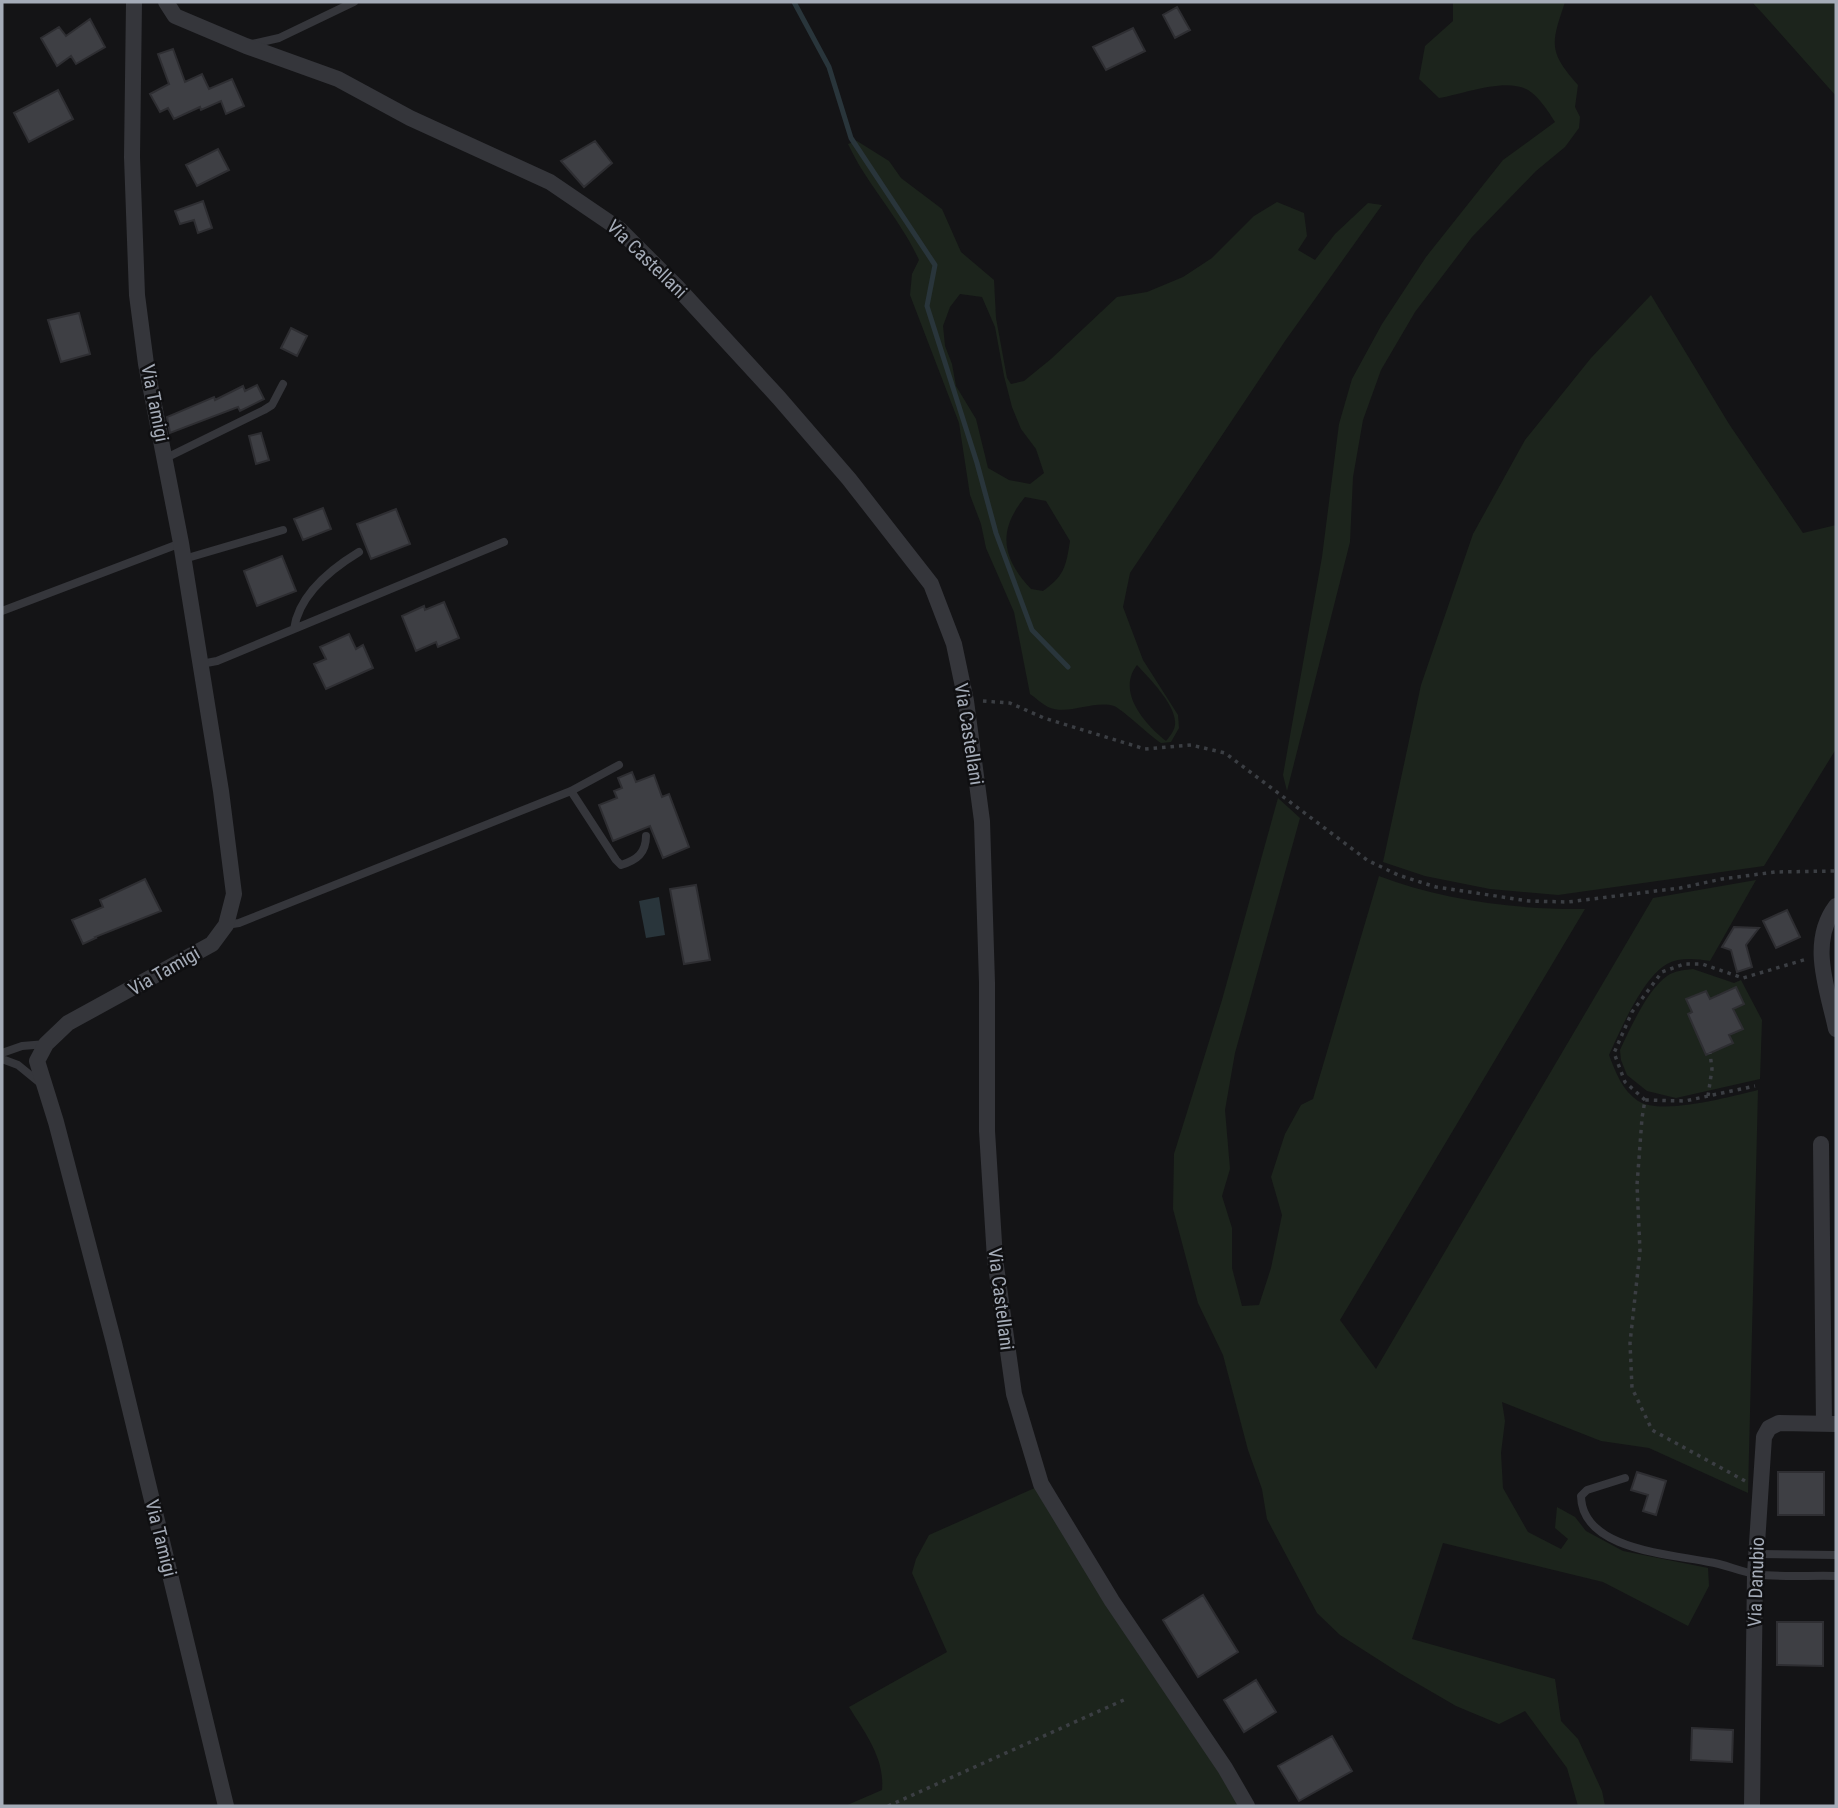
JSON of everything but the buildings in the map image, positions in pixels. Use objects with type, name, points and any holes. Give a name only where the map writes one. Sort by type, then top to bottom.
[{"type":"street","name":"Via Tamigi","points":[[135,2],[132,157],[137,295],[146,364],[166,458],[222,791],[234,894],[226,925],[212,944],[68,1023],[46,1044],[37,1061],[114,1343],[226,1806]]},
{"type":"street","name":"Via Castellani","points":[[166,2],[175,16],[246,46],[338,79],[410,118],[550,183],[619,229],[677,287],[779,398],[849,479],[931,584],[954,644],[966,701],[982,821],[987,983],[987,1131],[995,1259],[1014,1394],[1041,1484],[1112,1601],[1225,1768],[1247,1806]]},
{"type":"street","points":[[1836,906],[1828,919],[1822,953],[1824,982],[1836,1030]]},
{"type":"street","points":[[1821,1144],[1830,1424]]},
{"type":"street","name":"Via Danubio","points":[[1752,1806],[1755,1574],[1764,1437],[1769,1428],[1779,1423],[1830,1424]]},
{"type":"lane","points":[[246,46],[279,38],[354,2]]},
{"type":"lane","points":[[166,458],[264,411],[272,405],[283,384]]},
{"type":"lane","points":[[2,611],[182,551],[283,530]]},
{"type":"lane","points":[[201,664],[218,661],[504,541]]},
{"type":"lane","points":[[293,629],[296,616],[310,593],[333,568],[359,552]]},
{"type":"lane","points":[[226,925],[239,923],[571,791],[619,765]]},
{"type":"lane","points":[[571,791],[615,860],[621,865],[638,857],[646,847],[646,836]]},
{"type":"lane","points":[[2,1053],[22,1046],[46,1044]]},
{"type":"lane","points":[[2,1059],[18,1065],[46,1087]]},
{"type":"lane","points":[[1625,1478],[1587,1490],[1581,1496],[1585,1517],[1600,1532],[1616,1542],[1644,1550],[1713,1562],[1755,1574],[1836,1576]]},
{"type":"lane","points":[[1756,1554],[1836,1555]]},
{"type":"path","points":[[966,701],[1010,703],[1044,718],[1145,749],[1191,745],[1225,753],[1367,860],[1398,875],[1436,887],[1529,901],[1568,902],[1680,888],[1775,872],[1836,871]]},
{"type":"path","points":[[1755,1086],[1685,1101],[1645,1100],[1625,1083],[1614,1054],[1632,1012],[1662,972],[1684,964],[1702,964],[1743,978],[1822,953]]},
{"type":"path","points":[[1708,1096],[1712,1069],[1710,1053]]},
{"type":"path","points":[[1645,1100],[1636,1185],[1640,1251],[1630,1343],[1632,1388],[1652,1430],[1760,1489]]},
{"type":"path","points":[[888,1806],[944,1779],[1013,1752],[1074,1720],[1126,1699]]},
{"type":"shaded area","points":[[1453,2],[1565,2],[1555,46],[1561,64],[1578,85],[1575,107],[1580,117],[1579,128],[1565,147],[1536,171],[1472,237],[1415,312],[1381,370],[1363,420],[1353,477],[1350,542],[1287,791],[1283,775],[1322,557],[1339,424],[1352,379],[1382,324],[1426,257],[1503,160],[1555,122],[1534,95],[1517,86],[1495,86],[1439,98],[1419,79],[1425,46],[1453,21]]},
{"type":"shaded area","points":[[1752,2],[1836,2],[1836,96],[1764,15]]},
{"type":"shaded area","points":[[857,141],[889,161],[901,178],[942,209],[961,252],[994,280],[996,318],[1007,378],[1011,384],[1024,381],[1051,359],[1117,297],[1147,292],[1183,277],[1212,258],[1254,216],[1277,202],[1304,213],[1307,236],[1298,250],[1315,260],[1335,234],[1368,203],[1382,205],[1285,341],[1130,573],[1123,607],[1143,660],[1178,715],[1179,728],[1171,742],[1161,743],[1114,706],[1056,709],[1046,706],[1030,694],[1014,612],[986,548],[981,524],[970,495],[959,423],[910,295],[912,274],[919,260],[848,144]],"holes":[[[960,294],[982,297],[995,327],[1012,407],[1021,429],[1036,449],[1044,473],[1030,484],[1009,480],[988,468],[976,419],[956,386],[945,346],[943,326],[950,307]],[[1025,497],[1046,501],[1070,541],[1063,570],[1056,581],[1043,591],[1031,589],[1021,578],[1009,555],[1007,533],[1016,509]],[[1137,665],[1170,706],[1175,724],[1166,741],[1142,717],[1136,707],[1131,696],[1131,675]]]},
{"type":"shaded area","points":[[1651,295],[1729,424],[1803,533],[1836,525],[1836,749],[1764,866],[1558,895],[1490,889],[1425,876],[1383,862],[1421,685],[1473,534],[1525,440],[1591,358]]},
{"type":"shaded area","points":[[1278,798],[1300,818],[1235,1053],[1225,1110],[1230,1169],[1222,1196],[1232,1228],[1232,1268],[1242,1306],[1259,1305],[1271,1268],[1282,1215],[1271,1177],[1285,1134],[1301,1105],[1313,1099],[1379,876],[1428,891],[1480,902],[1534,908],[1585,909],[1340,1320],[1376,1369],[1653,898],[1756,880],[1710,961],[1677,960],[1667,964],[1649,980],[1633,1005],[1609,1055],[1628,1092],[1638,1101],[1649,1105],[1680,1106],[1758,1090],[1748,1493],[1649,1448],[1601,1441],[1502,1402],[1505,1421],[1501,1453],[1503,1488],[1528,1532],[1561,1549],[1568,1539],[1555,1528],[1557,1507],[1575,1517],[1586,1531],[1623,1551],[1708,1568],[1709,1586],[1688,1626],[1603,1582],[1443,1543],[1412,1639],[1555,1679],[1561,1721],[1578,1739],[1602,1791],[1605,1806],[1578,1806],[1567,1768],[1525,1711],[1499,1724],[1456,1706],[1340,1635],[1317,1613],[1267,1519],[1262,1489],[1248,1450],[1223,1355],[1198,1303],[1173,1209],[1174,1154],[1222,1000]]},
{"type":"shaded area","points":[[659,897],[665,935],[646,938],[639,901]]},
{"type":"shaded area","points":[[1693,969],[1734,983],[1741,980],[1762,1020],[1760,1079],[1676,1098],[1647,1091],[1627,1075],[1620,1050],[1640,1010],[1660,982],[1673,973]]},
{"type":"shaded area","points":[[1037,1487],[1242,1806],[845,1806],[882,1790],[877,1757],[849,1707],[947,1652],[912,1573],[929,1535]]},
{"type":"waterway","points":[[794,2],[829,67],[851,138],[935,265],[927,306],[977,463],[996,533],[1032,630],[1068,667]]}]
